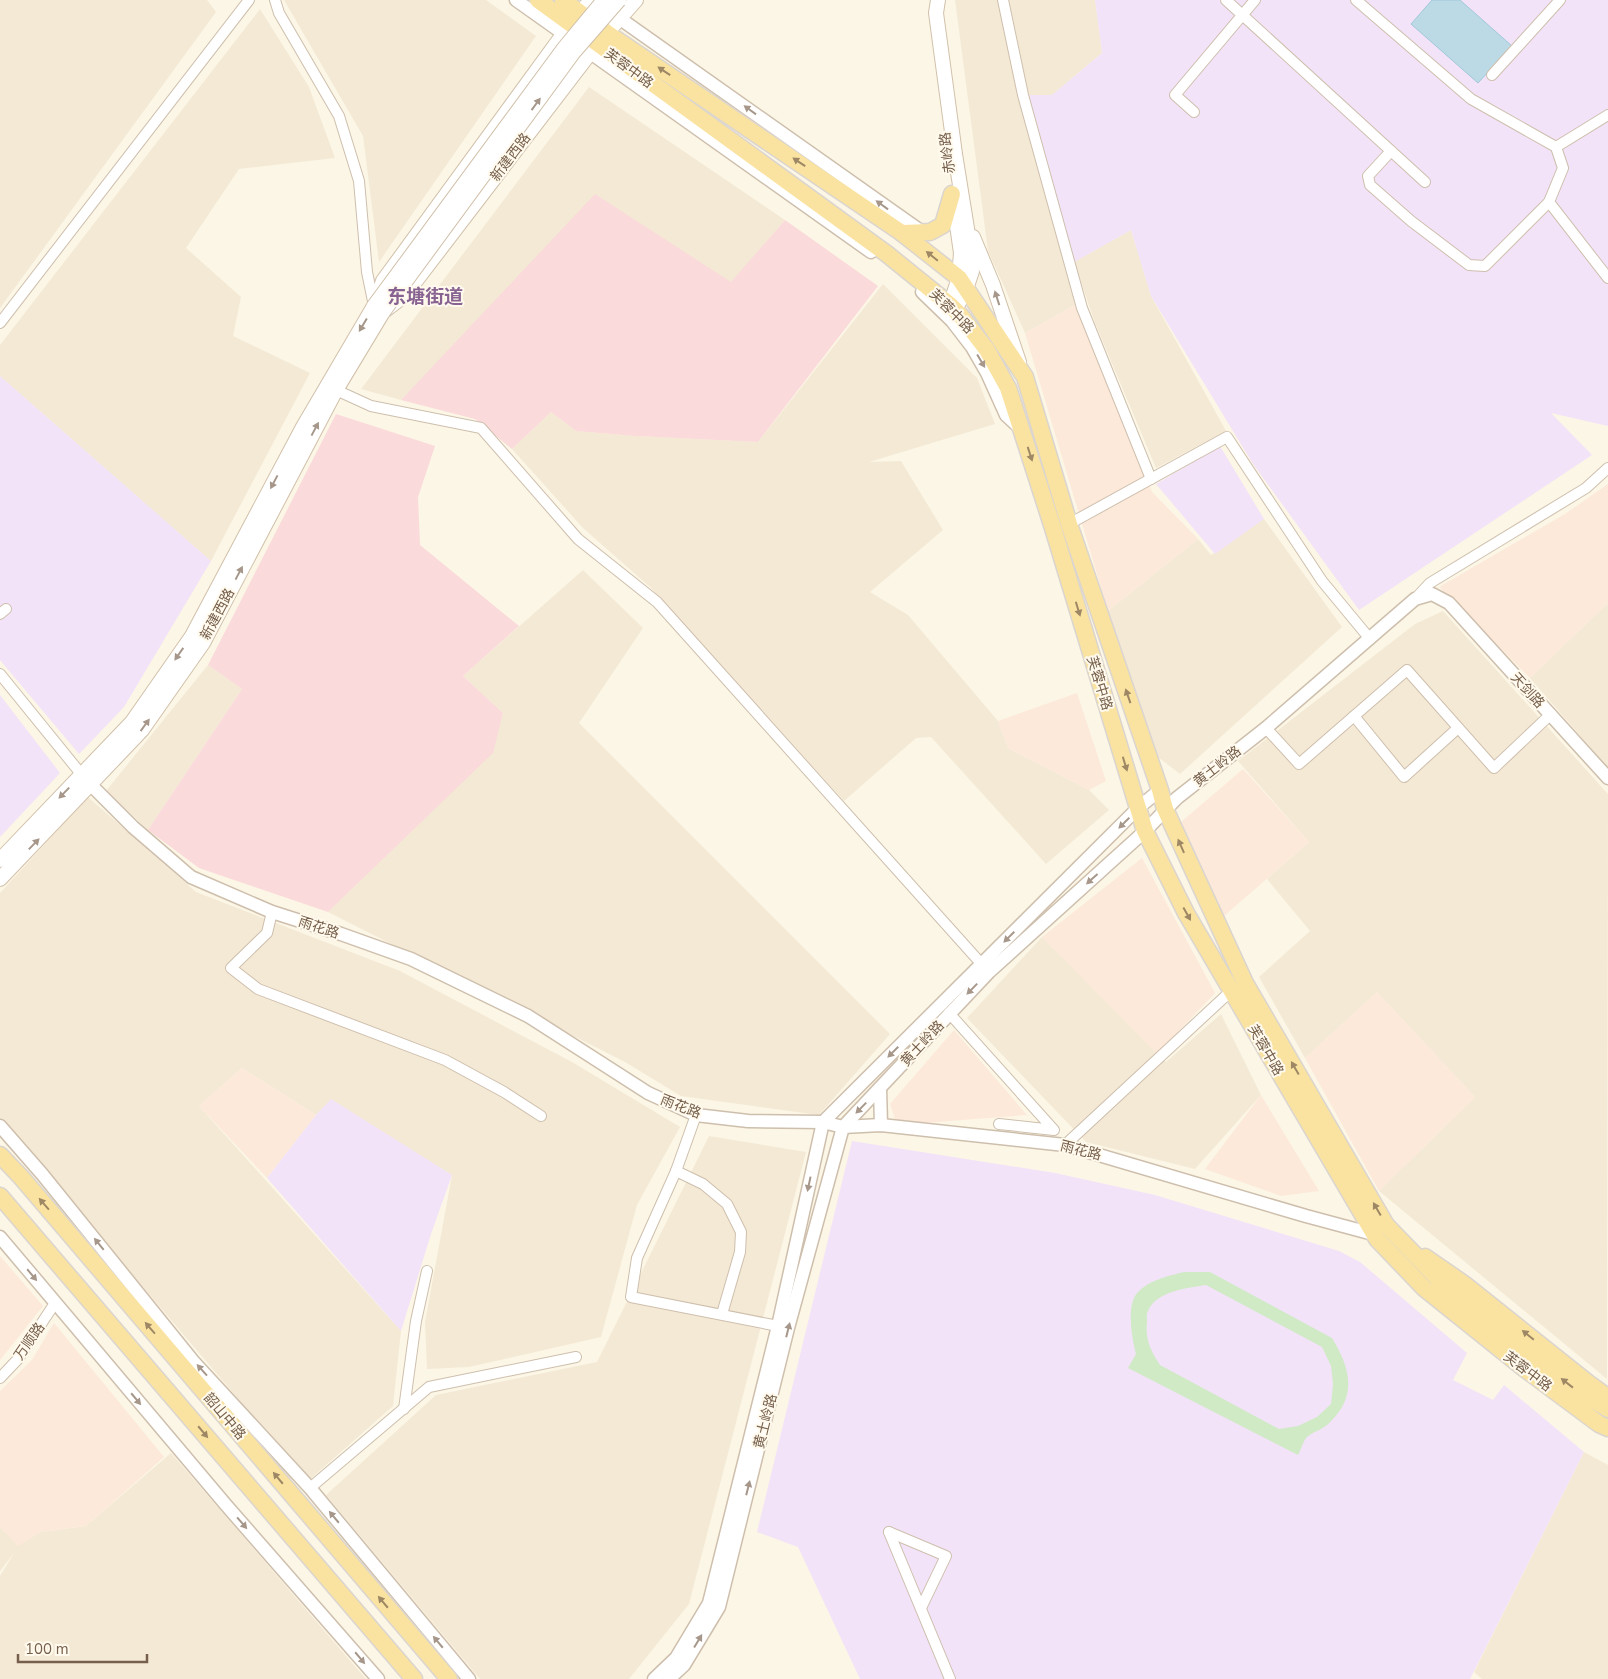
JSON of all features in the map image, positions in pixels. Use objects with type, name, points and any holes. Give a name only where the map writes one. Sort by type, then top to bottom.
[{"type":"main road","name":"芙蓉中路","points":[[538,0],[888,254],[952,308],[987,350],[1008,388],[1022,430],[1145,831],[1186,913],[1374,1234],[1424,1288],[1524,1369],[1599,1424],[1608,1428]]},
{"type":"main road","name":"芙蓉中路","points":[[562,0],[571,24]]},
{"type":"main road","name":"新建西路","points":[[379,309],[383,281],[571,24],[592,0]]},
{"type":"main road","name":"新建西路","points":[[0,879],[132,722],[192,636],[303,427],[379,309],[565,46],[604,0]]},
{"type":"main road","name":"新建西路","points":[[0,860],[86,779],[142,730],[203,642],[379,309],[573,53],[619,0]]},
{"type":"main road","name":"新建西路","points":[[379,309],[405,294],[598,43],[636,0]]},
{"type":"main road","name":"赤岭路","points":[[930,0],[929,24],[942,105],[961,253],[962,284]]},
{"type":"main road","name":"赤岭路","points":[[938,0],[936,13],[972,271],[962,284],[952,308]]},
{"type":"main road","name":"芙蓉中路","points":[[598,43],[902,233],[962,284],[1025,377],[1069,524],[1165,809],[1245,983],[1386,1225],[1443,1284],[1490,1323],[1578,1391],[1608,1409]]},
{"type":"main road","points":[[902,233],[930,232],[943,225],[952,194]]},
{"type":"main road","name":"赤岭路","points":[[966,223],[993,285],[1025,377]]},
{"type":"main road","name":"韶山中路","points":[[0,1155],[138,1313],[449,1679]]},
{"type":"main road","name":"韶山中路","points":[[0,1196],[414,1679]]},
{"type":"main road","points":[[1406,1247],[1432,1260],[1608,1397]]},
{"type":"street","points":[[0,323],[249,0]]},
{"type":"street","points":[[275,0],[279,13],[339,116],[359,181],[367,272],[379,309]]},
{"type":"street","points":[[516,0],[571,24]]},
{"type":"street","points":[[592,0],[922,232]]},
{"type":"street","points":[[1003,0],[1023,94],[1082,308],[1151,479]]},
{"type":"street","points":[[1226,0],[1424,182]]},
{"type":"street","points":[[1194,112],[1175,95],[1256,0]]},
{"type":"street","points":[[1356,0],[1471,99],[1556,147],[1563,168],[1549,202],[1485,266],[1469,265],[1411,221],[1370,185],[1368,176],[1391,151]]},
{"type":"street","points":[[1492,75],[1560,0]]},
{"type":"street","points":[[598,43],[908,279],[931,299],[957,327],[972,347],[988,373],[1006,415],[1022,430]]},
{"type":"street","points":[[1556,147],[1608,115]]},
{"type":"street","points":[[1549,202],[1608,278]]},
{"type":"street","points":[[336,390],[371,406],[481,428],[578,539],[657,602],[985,968]]},
{"type":"street","points":[[1069,524],[1227,437],[1322,581],[1370,638]]},
{"type":"street","points":[[1415,599],[1430,583],[1586,488],[1608,468]]},
{"type":"street","name":"天剑路","points":[[1415,599],[1432,594],[1449,603],[1608,778]]},
{"type":"street","name":"黄土岭路","points":[[668,1679],[684,1665],[719,1607],[788,1328],[843,1127],[949,1013],[985,968],[1145,831],[1177,798],[1266,728],[1415,599]]},
{"type":"street","points":[[1266,728],[1299,764],[1407,670],[1494,768],[1551,714]]},
{"type":"street","points":[[0,674],[86,779]]},
{"type":"street","points":[[1354,716],[1404,777],[1458,728]]},
{"type":"street","name":"雨花路","points":[[86,779],[134,827],[191,877],[272,912],[342,934],[411,959],[528,1016],[648,1093],[696,1115],[748,1121],[823,1122],[843,1127],[881,1125],[1065,1144],[1306,1216],[1374,1234]]},
{"type":"street","name":"黄土岭路","points":[[654,1679],[676,1658],[709,1603],[778,1326],[823,1122],[985,968],[1138,808],[1160,790]]},
{"type":"street","points":[[272,912],[267,933],[231,968],[258,989],[445,1060],[504,1092],[541,1116]]},
{"type":"street","points":[[1065,1144],[1231,991]]},
{"type":"street","points":[[949,1013],[1054,1130],[999,1124]]},
{"type":"street","points":[[880,1088],[881,1125]]},
{"type":"street","points":[[696,1115],[676,1171],[637,1258],[631,1297],[778,1326]]},
{"type":"street","points":[[0,1126],[42,1174],[193,1361],[310,1488],[469,1679]]},
{"type":"street","points":[[676,1171],[703,1184],[727,1204],[741,1232],[740,1252],[722,1314]]},
{"type":"street","points":[[0,1237],[226,1505],[378,1679]]},
{"type":"street","points":[[404,1408],[416,1321],[427,1271]]},
{"type":"street","name":"万顺路","points":[[0,1378],[18,1359],[55,1303]]},
{"type":"street","points":[[310,1488],[429,1387],[576,1357]]},
{"type":"street","points":[[921,1608],[946,1556],[888,1532],[950,1679]]},
{"type":"shaded area","points":[[0,0],[207,0],[216,12],[0,308]]},
{"type":"shaded area","points":[[284,0],[486,0],[536,36],[379,262],[363,136]]},
{"type":"shaded area","points":[[955,0],[1095,0],[1102,53],[1052,95],[1023,95],[1075,305],[1025,333],[988,251]]},
{"type":"shaded area","points":[[1095,0],[1608,0],[1608,426],[1551,413],[1592,455],[1359,610],[1253,464],[1151,296],[1131,230],[1069,265],[1023,95],[1052,95],[1102,53]]},
{"type":"shaded area","points":[[260,9],[309,87],[335,158],[239,169],[186,248],[241,297],[233,336],[310,373],[211,561],[0,376],[0,345]]},
{"type":"shaded area","points":[[589,87],[785,220],[731,283],[600,198],[401,400],[361,389]]},
{"type":"shaded area","points":[[595,194],[731,282],[785,220],[878,286],[758,442],[576,431],[551,412],[512,449],[475,419],[401,400]]},
{"type":"shaded area","points":[[1131,230],[1151,296],[1226,431],[1156,468],[1095,323],[1074,262]]},
{"type":"shaded area","points":[[883,284],[977,378],[995,424],[869,462],[901,461],[943,530],[870,592],[908,615],[998,721],[1008,748],[1089,790],[1109,810],[1046,864],[931,737],[916,738],[844,801],[650,587],[583,528],[512,449],[551,412],[576,431],[758,442]]},
{"type":"shaded area","points":[[1075,305],[1152,492],[1198,539],[1108,611],[1025,333]]},
{"type":"shaded area","points":[[0,376],[211,561],[124,707],[79,754],[0,660]]},
{"type":"shaded area","points":[[336,414],[435,446],[418,497],[420,545],[519,626],[463,676],[503,713],[493,753],[328,912],[199,868],[148,830],[242,689],[208,665]]},
{"type":"shaded area","points":[[1220,446],[1264,519],[1215,554],[1156,484]]},
{"type":"shaded area","points":[[1608,484],[1608,603],[1530,678],[1439,587],[1565,514]]},
{"type":"shaded area","points":[[1264,519],[1342,627],[1180,774],[1154,754],[1108,611],[1198,539],[1211,555]]},
{"type":"shaded area","points":[[583,570],[643,628],[579,723],[890,1034],[819,1115],[681,1096],[625,1062],[328,912],[492,753],[503,713],[463,676]]},
{"type":"shaded area","points":[[1608,603],[1608,768],[1530,678]]},
{"type":"shaded area","points":[[1443,611],[1608,794],[1607,1379],[1379,1191],[1475,1097],[1377,992],[1305,1058],[1259,977],[1310,931],[1267,879],[1309,842],[1238,761],[1415,624]]},
{"type":"shaded area","points":[[208,665],[242,689],[148,830],[106,791]]},
{"type":"shaded area","points":[[1077,693],[1106,781],[1089,790],[1008,748],[998,721]]},
{"type":"shaded area","points":[[0,695],[60,773],[0,837]]},
{"type":"shaded area","points":[[1243,769],[1309,842],[1224,916],[1181,822]]},
{"type":"shaded area","points":[[88,797],[196,892],[400,971],[572,1062],[680,1127],[637,1205],[601,1337],[469,1367],[427,1369],[425,1322],[452,1175],[331,1100],[316,1115],[242,1068],[199,1106],[401,1331],[393,1406],[308,1481],[0,1119],[0,893]]},
{"type":"shaded area","points":[[1142,858],[1215,993],[1157,1054],[1042,937]]},
{"type":"shaded area","points":[[1042,937],[1166,1062],[1221,1014],[1261,1095],[1195,1169],[1086,1142],[967,1018]]},
{"type":"shaded area","points":[[1377,992],[1475,1097],[1379,1191],[1305,1058]]},
{"type":"shaded area","points":[[954,1030],[1027,1115],[897,1125],[890,1104]]},
{"type":"shaded area","points":[[242,1068],[316,1115],[267,1178],[199,1106]]},
{"type":"shaded area","points":[[1261,1095],[1319,1191],[1281,1196],[1205,1169]]},
{"type":"shaded area","points":[[331,1099],[452,1175],[431,1234],[401,1331],[267,1178],[316,1115]]},
{"type":"shaded area","points":[[709,1136],[806,1152],[689,1604],[629,1679],[480,1679],[326,1495],[436,1395],[597,1362]]},
{"type":"shaded area","points":[[852,1141],[1055,1173],[1155,1195],[1339,1251],[1360,1262],[1467,1353],[1453,1380],[1493,1400],[1504,1385],[1584,1452],[1470,1679],[860,1679],[798,1547],[757,1532]]},
{"type":"shaded area","points":[[0,1256],[43,1306],[0,1360]]},
{"type":"shaded area","points":[[54,1323],[164,1457],[86,1526],[41,1532],[18,1546],[0,1527],[0,1391],[32,1360]]},
{"type":"shaded area","points":[[1584,1452],[1608,1465],[1608,1679],[1482,1679],[1474,1672]]},
{"type":"shaded area","points":[[171,1453],[366,1679],[0,1679],[0,1576],[14,1553],[0,1571],[0,1527],[18,1545],[41,1532],[86,1526]]},
{"type":"green space","points":[[1184,1272],[1210,1272],[1332,1338],[1344,1361],[1347,1372],[1347,1394],[1344,1404],[1337,1415],[1325,1427],[1307,1437],[1298,1455],[1128,1368],[1136,1354],[1131,1317],[1135,1296],[1151,1283],[1164,1277]],"holes":[[[1206,1285],[1322,1347],[1331,1366],[1333,1384],[1331,1404],[1317,1417],[1298,1426],[1279,1429],[1160,1365],[1151,1350],[1148,1340],[1147,1314],[1152,1304],[1165,1295],[1182,1289]]]},
{"type":"water","points":[[1432,0],[1460,0],[1512,46],[1478,83],[1411,24]]},
{"type":"district","name":"东塘街道","points":[[425,296]]}]
